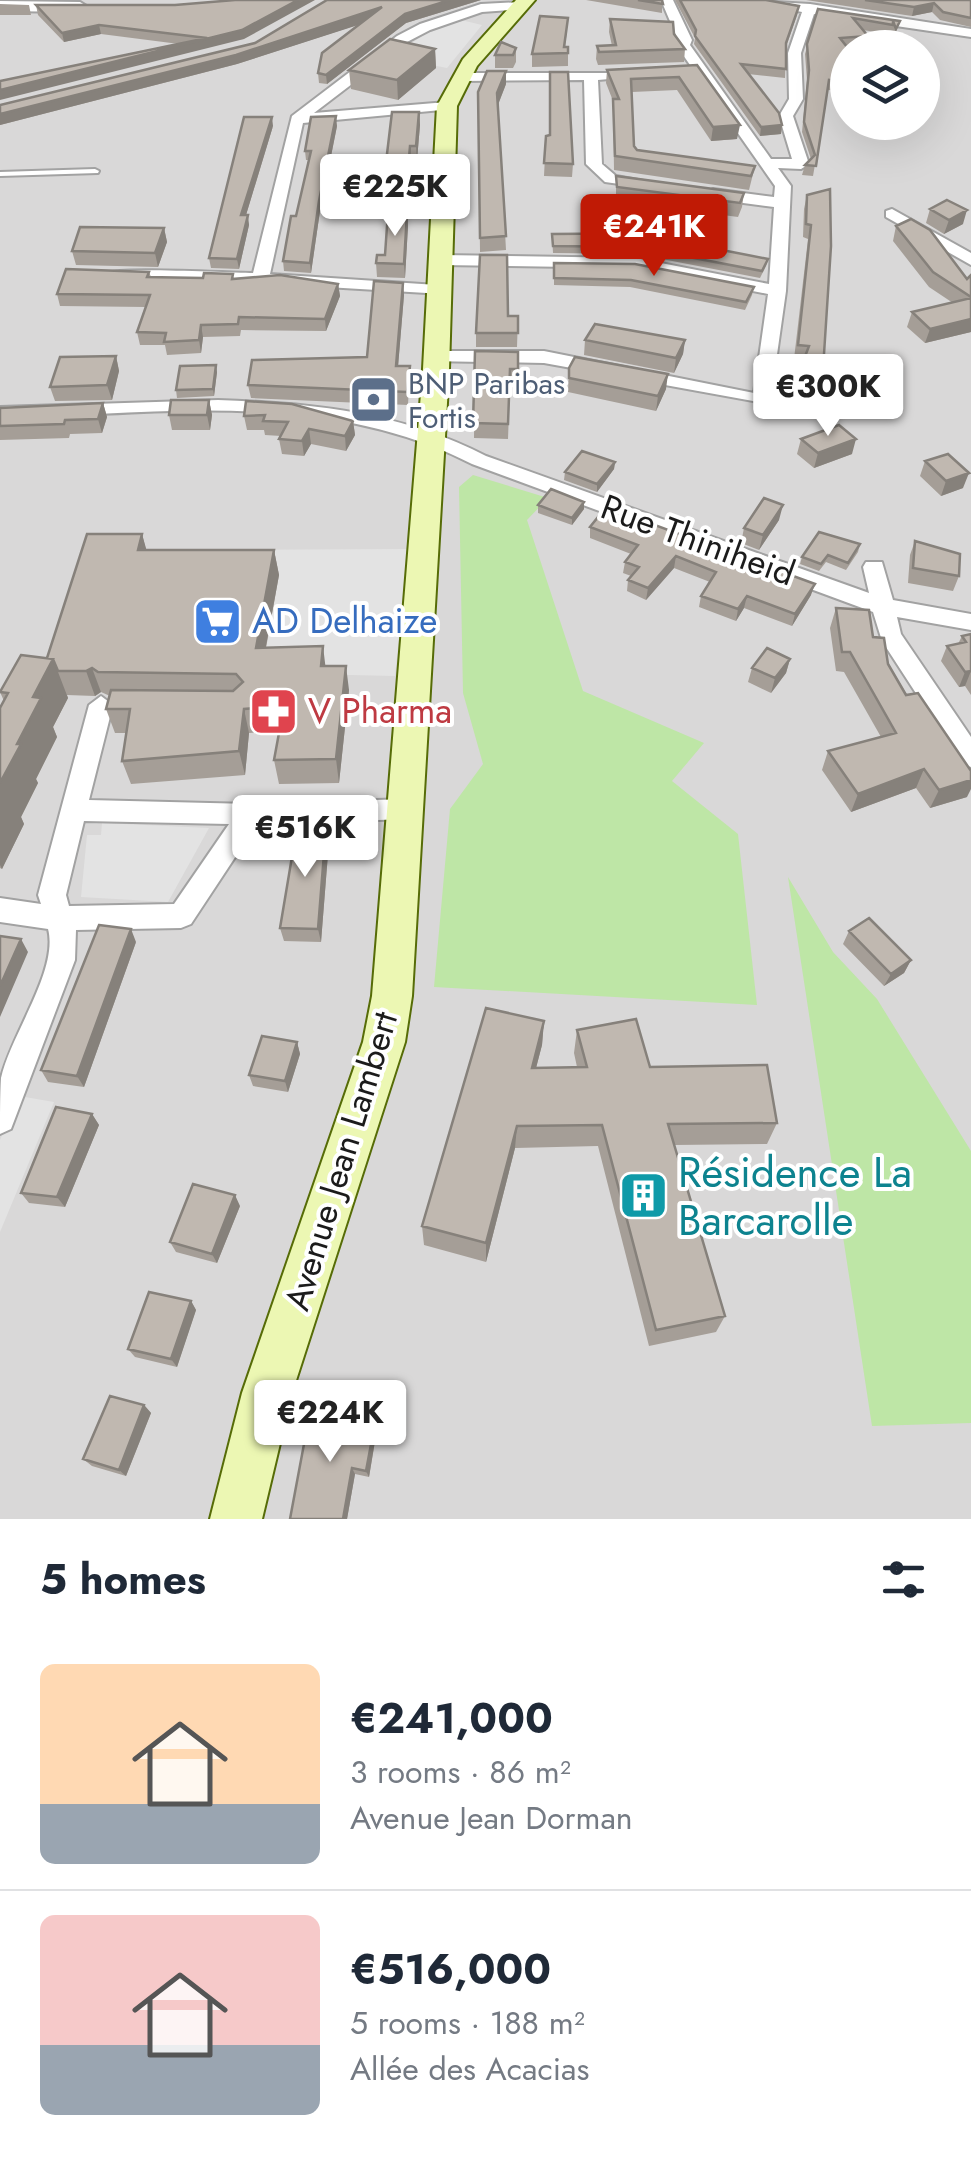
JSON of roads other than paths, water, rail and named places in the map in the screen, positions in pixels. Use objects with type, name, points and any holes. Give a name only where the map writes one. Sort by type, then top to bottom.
[{"type":"main road","points":[[446,106],[450,92],[523,3]]},
{"type":"main road","name":"Avenue Jean Lambert","points":[[236,1519],[267,1393],[384,1042],[392,996],[408,809],[436,356],[446,106]]},
{"type":"street","points":[[436,356],[544,357],[764,400],[777,291],[783,186],[683,45],[685,40],[667,0]]},
{"type":"street","points":[[746,0],[971,33]]},
{"type":"street","points":[[260,278],[297,119],[402,39],[425,27],[482,8],[523,3]]},
{"type":"street","points":[[848,14],[878,4]]},
{"type":"street","points":[[0,6],[92,7]]},
{"type":"street","points":[[766,164],[801,164],[786,116],[796,99],[791,82],[801,25],[810,8]]},
{"type":"street","points":[[681,71],[699,70]]},
{"type":"street","points":[[462,77],[627,74]]},
{"type":"street","points":[[591,76],[594,164],[601,176],[673,189]]},
{"type":"street","points":[[297,119],[446,106]]},
{"type":"street","points":[[691,191],[780,203]]},
{"type":"street","points":[[868,220],[898,209],[971,260]]},
{"type":"street","points":[[441,260],[635,263],[777,291]]},
{"type":"street","points":[[91,274],[260,278],[437,290]]},
{"type":"street","name":"Rue Thiniheid","points":[[0,412],[280,406],[338,413],[431,436],[478,460],[881,606],[971,622]]},
{"type":"street","points":[[874,567],[890,636],[971,757]]},
{"type":"street","points":[[0,1118],[61,960],[64,937],[52,895],[111,706]]},
{"type":"street","points":[[76,810],[250,814],[408,809]]},
{"type":"street","points":[[0,910],[56,918],[180,916],[250,814]]},
{"type":"lane","points":[[0,174],[95,171]]},
{"type":"place","name":"BNP Paribas Fortis","points":[[373,400]]},
{"type":"place","name":"AD Delhaize","points":[[217,621]]},
{"type":"place","name":"V Pharma","points":[[273,711]]},
{"type":"place","name":"Résidence La Barcarolle","points":[[643,1196]]}]
